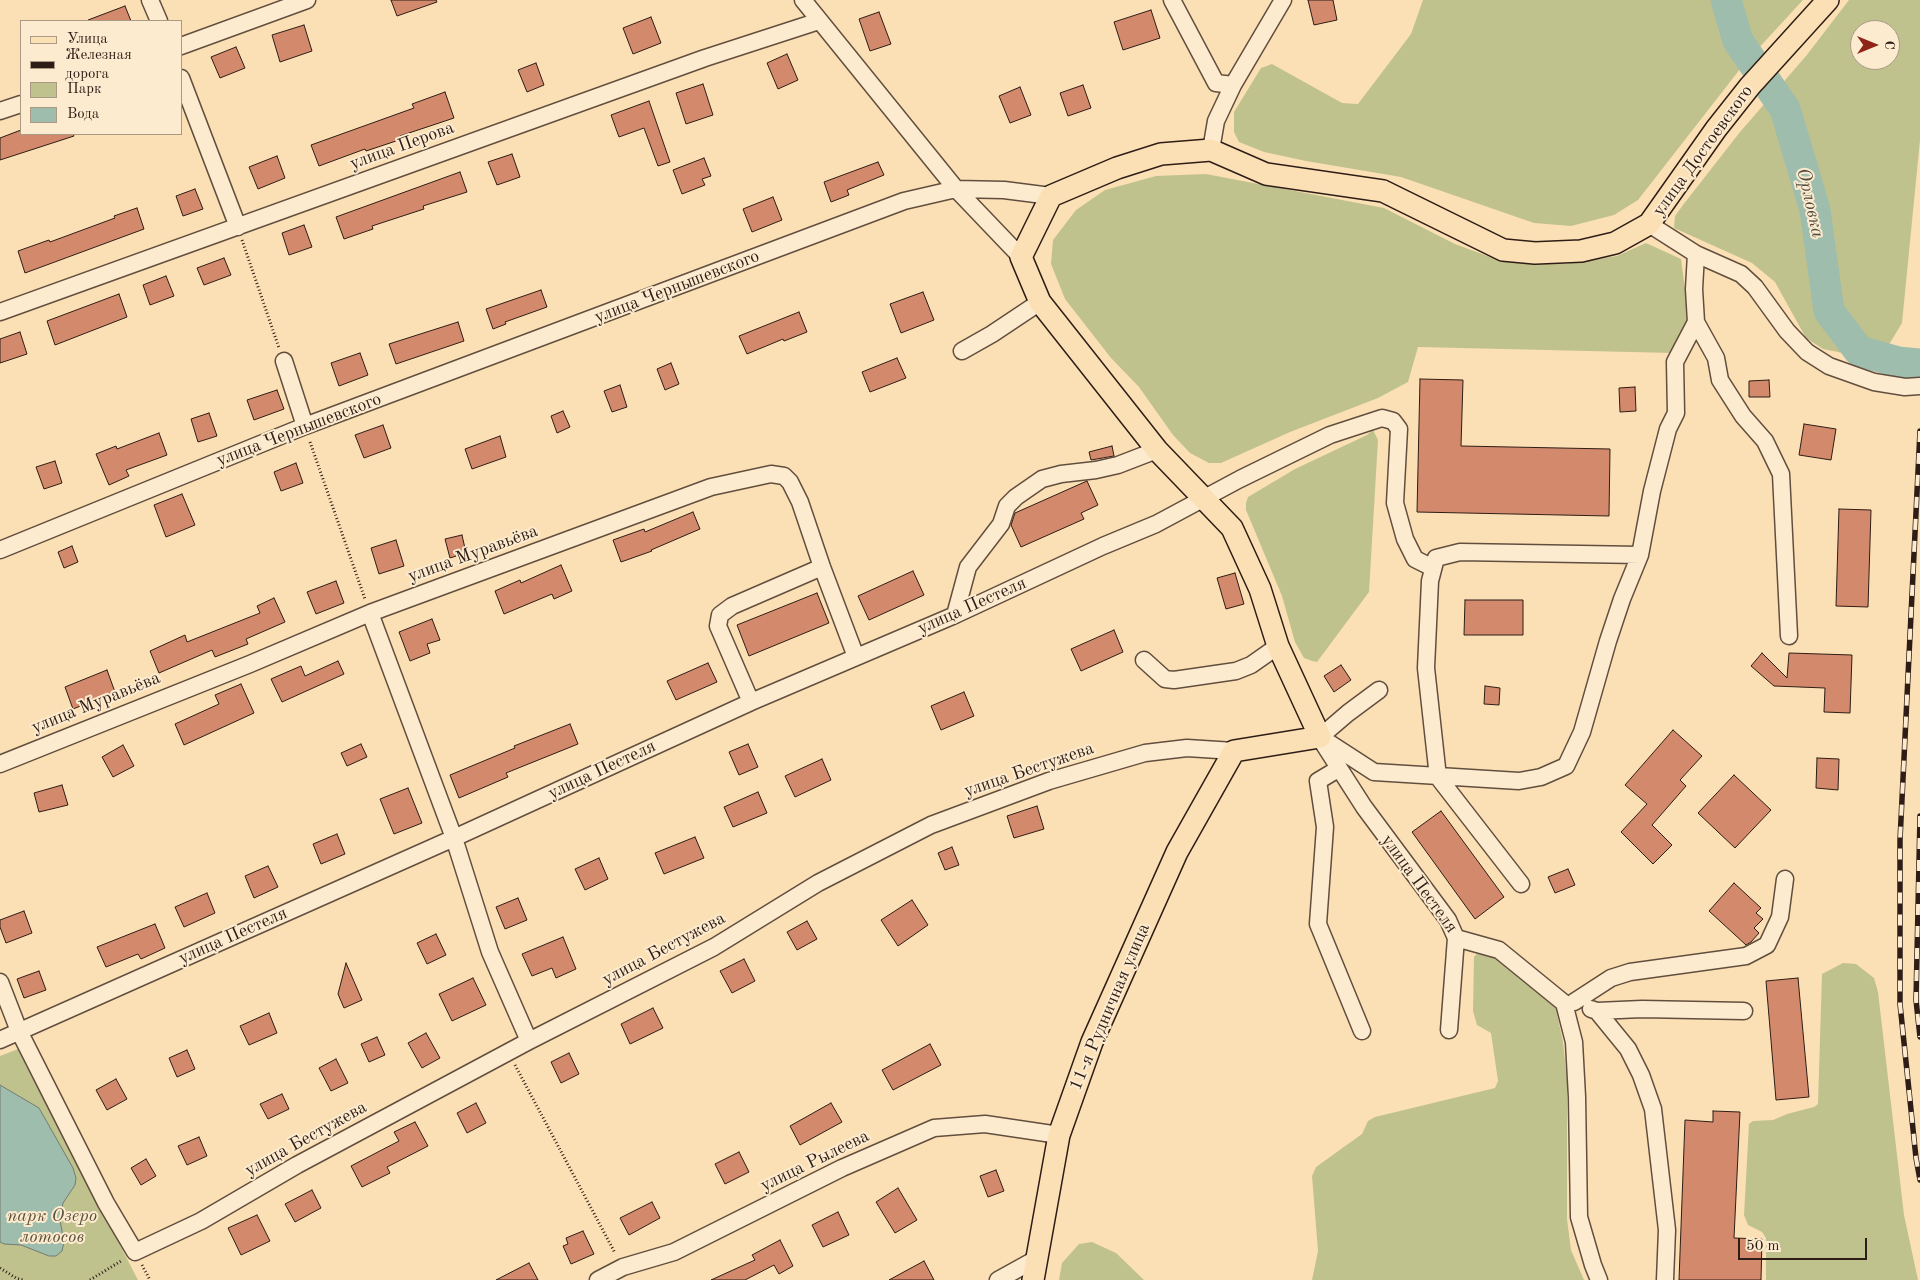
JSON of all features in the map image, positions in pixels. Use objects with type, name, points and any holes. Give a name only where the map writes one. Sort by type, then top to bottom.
[{"type":"main road","name":"улица Достоевского","points":[[1212,150],[1266,174],[1383,191],[1503,250],[1581,252],[1615,243],[1650,224],[1716,129],[1750,86],[1828,0]]},
{"type":"main road","points":[[1020,257],[1051,196],[1117,168],[1162,154],[1212,150]]},
{"type":"main road","name":"улица Пестеля","points":[[1020,257],[1040,302],[1157,450],[1232,528],[1260,589],[1278,646],[1320,737]]},
{"type":"main road","points":[[1234,751],[1320,737]]},
{"type":"main road","name":"11-я Рудничная улица","points":[[1034,1270],[1058,1135],[1092,1042],[1177,852],[1234,751]]},
{"type":"street","points":[[150,0],[159,20]]},
{"type":"street","points":[[182,46],[307,0]]},
{"type":"street","points":[[803,0],[956,189],[1020,257]]},
{"type":"street","points":[[1172,0],[1216,83],[1233,86]]},
{"type":"street","points":[[1212,150],[1216,120],[1233,86],[1283,0]]},
{"type":"street","name":"улица Перова","points":[[0,312],[706,58],[819,21]]},
{"type":"street","points":[[182,81],[238,227]]},
{"type":"street","points":[[0,111],[20,104]]},
{"type":"street","name":"улица Чернышевского","points":[[0,550],[305,426],[904,201],[956,189],[1004,190],[1051,196]]},
{"type":"street","points":[[1650,224],[1696,254],[1741,274],[1755,287],[1787,330],[1807,352],[1829,366],[1874,382],[1905,387],[1920,386]]},
{"type":"street","points":[[1696,254],[1694,289],[1696,322],[1716,358],[1720,380],[1743,416],[1765,442],[1781,474],[1789,636]]},
{"type":"street","points":[[962,351],[992,334],[1040,302]]},
{"type":"street","points":[[1379,690],[1320,737],[1374,772],[1519,781],[1540,777],[1566,766],[1582,732],[1608,641],[1622,599],[1640,555],[1652,491],[1666,438],[1676,413],[1676,362],[1696,322]]},
{"type":"street","points":[[284,360],[305,426]]},
{"type":"street","points":[[1204,500],[1240,479],[1330,435],[1382,418],[1393,421],[1399,429],[1395,503],[1405,539],[1415,559],[1433,568]]},
{"type":"street","points":[[955,615],[968,567],[1001,524],[1007,506],[1016,497],[1042,479],[1118,465],[1157,450]]},
{"type":"street","name":"улица Муравьёва","points":[[0,764],[370,613],[711,487],[771,474],[784,476],[790,482],[800,502],[856,657]]},
{"type":"street","name":"улица Пестеля","points":[[0,1040],[454,838],[751,702],[955,615],[1103,546],[1156,524],[1204,500]]},
{"type":"street","points":[[1521,884],[1438,777],[1426,668],[1430,580],[1436,558],[1460,552],[1640,555]]},
{"type":"street","points":[[751,702],[718,626],[720,615],[732,606],[822,567]]},
{"type":"street","points":[[370,613],[454,838],[490,952],[528,1041]]},
{"type":"street","points":[[1144,660],[1165,679],[1174,680],[1236,671],[1251,665],[1278,646]]},
{"type":"street","name":"улица Пестеля","points":[[1320,737],[1364,808],[1448,920],[1456,938],[1499,950],[1569,1002],[1597,1011]]},
{"type":"street","name":"улица Бестужева","points":[[135,1252],[201,1221],[297,1165],[509,1053],[528,1041],[714,946],[818,883],[931,824],[1049,781],[1145,753],[1187,748],[1234,751]]},
{"type":"street","points":[[1338,766],[1333,772],[1318,781],[1325,827],[1318,924],[1362,1031]]},
{"type":"street","points":[[1599,1280],[1578,1217],[1577,1097],[1569,1002],[1611,978],[1630,972],[1746,956],[1767,945],[1780,917],[1785,879]]},
{"type":"street","points":[[1449,1030],[1456,938]]},
{"type":"street","points":[[0,982],[19,1031],[106,1203],[135,1252]]},
{"type":"street","points":[[1597,1011],[1642,1009],[1744,1011]]},
{"type":"street","points":[[1597,1011],[1628,1049],[1641,1075],[1654,1109],[1667,1230],[1665,1280]]},
{"type":"street","name":"улица Рылеева","points":[[598,1280],[622,1267],[674,1252],[842,1168],[934,1128],[985,1124],[1058,1135]]},
{"type":"street","points":[[998,1280],[1034,1270]]},
{"type":"path","points":[[238,227],[284,360]]},
{"type":"path","points":[[305,426],[370,613]]},
{"type":"path","points":[[509,1053],[622,1267]]},
{"type":"path","points":[[90,1280],[135,1252]]},
{"type":"path","points":[[0,1268],[23,1280]]},
{"type":"green space","points":[[1423,0],[1803,0],[1744,64],[1638,200],[1614,215],[1571,226],[1534,223],[1401,177],[1264,152],[1239,142],[1234,132],[1234,112],[1261,68],[1272,64],[1342,103],[1358,104],[1411,34]]},
{"type":"green space","points":[[1849,0],[1920,0],[1920,140],[1902,323],[1890,343],[1882,351],[1848,354],[1823,349],[1806,338],[1775,282],[1752,263],[1674,228],[1675,216],[1740,132],[1806,56]]},
{"type":"green space","points":[[1206,174],[1384,208],[1455,244],[1498,260],[1565,264],[1617,256],[1646,243],[1681,259],[1689,319],[1673,353],[1418,347],[1408,382],[1378,398],[1290,432],[1221,463],[1209,463],[1190,453],[1173,435],[1139,387],[1111,358],[1065,299],[1051,264],[1053,240],[1076,210],[1105,190],[1156,176]]},
{"type":"green space","points":[[1373,430],[1378,440],[1369,592],[1317,662],[1312,661],[1304,658],[1295,642],[1282,596],[1246,510],[1246,503],[1248,497],[1295,469],[1367,435]]},
{"type":"green space","points":[[1482,948],[1554,1000],[1563,1042],[1567,1080],[1567,1219],[1571,1250],[1584,1280],[1312,1280],[1318,1251],[1312,1176],[1316,1167],[1362,1134],[1368,1121],[1375,1117],[1495,1088],[1498,1081],[1491,1033],[1477,1025],[1473,1011],[1474,957]]},
{"type":"green space","points":[[1843,963],[1856,964],[1874,978],[1878,992],[1904,1215],[1918,1280],[1766,1280],[1766,1238],[1762,1232],[1748,1225],[1744,1215],[1749,1124],[1753,1121],[1773,1120],[1818,1104],[1822,974]]},
{"type":"green space","name":"парк Озеро лотосов","points":[[18,1049],[138,1280],[0,1280],[0,1056]]},
{"type":"green space","points":[[1092,1242],[1116,1253],[1144,1280],[1059,1280],[1062,1263],[1079,1244]]},
{"type":"water","points":[[0,1085],[39,1108],[73,1168],[76,1178],[75,1185],[63,1203],[60,1220],[64,1242],[62,1251],[56,1256],[49,1256],[21,1245],[0,1242]]},
{"type":"building","points":[[391,0],[436,0],[437,2],[397,16]]},
{"type":"building","points":[[1308,0],[1333,0],[1337,20],[1314,25]]},
{"type":"building","points":[[125,6],[131,20],[88,20]]},
{"type":"building","points":[[1151,10],[1160,38],[1123,50],[1114,22]]},
{"type":"building","points":[[879,12],[891,44],[870,51],[859,19]]},
{"type":"building","points":[[651,17],[661,43],[633,54],[623,28]]},
{"type":"building","points":[[304,25],[312,51],[280,62],[272,35]]},
{"type":"building","points":[[236,47],[245,68],[220,78],[211,57]]},
{"type":"building","points":[[787,54],[798,80],[778,89],[767,63]]},
{"type":"building","points":[[536,63],[544,85],[527,92],[518,70]]},
{"type":"building","points":[[703,84],[713,115],[686,124],[676,93]]},
{"type":"building","points":[[1083,85],[1091,108],[1068,116],[1060,93]]},
{"type":"building","points":[[1020,87],[1031,115],[1010,123],[999,96]]},
{"type":"building","points":[[445,92],[454,118],[400,136],[402,139],[366,151],[365,149],[319,166],[311,145],[414,108],[412,104]]},
{"type":"building","points":[[649,101],[670,162],[658,166],[644,128],[619,137],[611,115]]},
{"type":"building","points":[[20,130],[20,135],[74,136],[0,160],[0,138]]},
{"type":"building","points":[[512,154],[520,177],[497,185],[488,162]]},
{"type":"building","points":[[277,156],[285,178],[258,189],[249,167]]},
{"type":"building","points":[[704,158],[711,176],[702,179],[705,185],[682,194],[673,170]]},
{"type":"building","points":[[878,162],[884,175],[847,190],[849,195],[831,202],[824,182]]},
{"type":"building","points":[[460,172],[467,192],[423,206],[424,209],[372,226],[373,229],[344,239],[336,217]]},
{"type":"building","points":[[195,189],[203,209],[183,216],[176,196]]},
{"type":"building","points":[[773,197],[782,220],[752,232],[743,209]]},
{"type":"building","points":[[137,208],[144,229],[25,273],[18,251],[49,240],[50,242]]},
{"type":"building","points":[[304,225],[312,247],[289,255],[282,233]]},
{"type":"building","points":[[224,258],[231,275],[204,285],[197,268]]},
{"type":"building","points":[[166,276],[174,296],[150,305],[143,285]]},
{"type":"building","points":[[541,290],[547,307],[505,322],[506,324],[493,329],[486,309]]},
{"type":"building","points":[[923,292],[934,320],[901,333],[890,304]]},
{"type":"building","points":[[119,294],[127,317],[55,345],[47,321]]},
{"type":"building","points":[[799,312],[807,332],[784,341],[783,339],[747,354],[739,336]]},
{"type":"building","points":[[458,322],[464,341],[396,364],[389,344]]},
{"type":"building","points":[[20,332],[27,354],[0,363],[0,339]]},
{"type":"building","points":[[360,353],[368,375],[339,386],[331,363]]},
{"type":"building","points":[[897,358],[906,378],[870,392],[862,372]]},
{"type":"building","points":[[671,363],[679,384],[665,390],[657,369]]},
{"type":"building","points":[[1420,379],[1463,380],[1461,446],[1610,449],[1609,516],[1417,512]]},
{"type":"building","points":[[1769,380],[1770,397],[1749,397],[1749,381]]},
{"type":"building","points":[[620,385],[627,407],[612,412],[604,391]]},
{"type":"building","points":[[1635,387],[1636,411],[1620,412],[1619,388]]},
{"type":"building","points":[[277,390],[284,409],[254,420],[247,400]]},
{"type":"building","points":[[563,411],[570,427],[557,433],[551,416]]},
{"type":"building","points":[[209,413],[217,436],[198,442],[191,419]]},
{"type":"building","points":[[1804,424],[1836,429],[1831,460],[1799,455]]},
{"type":"building","points":[[383,425],[391,448],[364,458],[355,435]]},
{"type":"building","points":[[159,433],[167,455],[126,470],[129,476],[109,485],[96,454],[116,446],[117,449]]},
{"type":"building","points":[[500,436],[506,457],[472,469],[465,449]]},
{"type":"building","points":[[1112,446],[1114,456],[1091,460],[1089,452]]},
{"type":"building","points":[[55,461],[62,483],[44,489],[36,467]]},
{"type":"building","points":[[296,463],[303,483],[281,491],[274,472]]},
{"type":"building","points":[[1087,481],[1098,505],[1081,513],[1084,519],[1021,547],[1011,525],[1015,513]]},
{"type":"building","points":[[182,494],[195,525],[166,537],[154,505]]},
{"type":"building","points":[[1839,509],[1871,510],[1868,607],[1836,606]]},
{"type":"building","points":[[693,512],[700,529],[652,551],[621,562],[613,540],[644,529],[645,532]]},
{"type":"building","points":[[462,535],[466,553],[450,558],[445,539]]},
{"type":"building","points":[[396,540],[404,566],[379,574],[371,548]]},
{"type":"building","points":[[72,546],[78,562],[64,568],[58,552]]},
{"type":"building","points":[[561,565],[572,591],[554,599],[552,594],[504,614],[495,591],[520,580],[521,583]]},
{"type":"building","points":[[913,571],[924,595],[869,620],[858,596]]},
{"type":"building","points":[[1235,573],[1244,604],[1226,609],[1217,578]]},
{"type":"building","points":[[336,581],[344,603],[316,614],[307,592]]},
{"type":"building","points":[[817,593],[829,623],[749,656],[737,625]]},
{"type":"building","points":[[274,598],[285,622],[246,639],[248,644],[215,657],[212,650],[159,673],[150,651],[185,635],[187,642],[260,613],[257,606]]},
{"type":"building","points":[[1465,600],[1523,600],[1523,635],[1464,635]]},
{"type":"building","points":[[432,619],[440,640],[427,644],[430,653],[410,661],[399,632]]},
{"type":"building","points":[[1114,630],[1123,652],[1081,671],[1071,649]]},
{"type":"building","points":[[1762,653],[1787,678],[1789,653],[1852,655],[1850,713],[1824,712],[1825,688],[1774,686],[1751,666]]},
{"type":"building","points":[[338,661],[344,674],[282,702],[271,679],[301,666],[305,676]]},
{"type":"building","points":[[708,663],[717,682],[676,700],[667,681]]},
{"type":"building","points":[[1341,665],[1351,680],[1334,692],[1324,676]]},
{"type":"building","points":[[107,670],[115,692],[73,709],[65,687]]},
{"type":"building","points":[[241,684],[254,713],[184,745],[175,724],[219,704],[215,695]]},
{"type":"building","points":[[1485,686],[1500,688],[1499,705],[1484,704]]},
{"type":"building","points":[[964,692],[974,716],[941,730],[931,706]]},
{"type":"building","points":[[570,724],[578,744],[506,773],[508,777],[459,798],[450,775],[515,748],[514,746]]},
{"type":"building","points":[[1673,730],[1702,756],[1680,780],[1686,786],[1652,825],[1672,845],[1653,864],[1621,832],[1647,804],[1625,785]]},
{"type":"building","points":[[361,744],[367,757],[347,766],[341,753]]},
{"type":"building","points":[[748,744],[758,767],[739,775],[729,752]]},
{"type":"building","points":[[123,745],[134,766],[113,777],[102,757]]},
{"type":"building","points":[[1817,758],[1839,759],[1838,790],[1816,788]]},
{"type":"building","points":[[822,759],[831,780],[795,797],[785,776]]},
{"type":"building","points":[[1734,775],[1771,810],[1735,848],[1698,813]]},
{"type":"building","points":[[62,785],[68,805],[39,812],[34,793]]},
{"type":"building","points":[[408,788],[422,823],[394,834],[380,799]]},
{"type":"building","points":[[758,792],[767,813],[733,827],[724,807]]},
{"type":"building","points":[[1037,806],[1044,829],[1014,838],[1007,816]]},
{"type":"building","points":[[1441,811],[1504,897],[1475,919],[1412,832]]},
{"type":"building","points":[[337,834],[345,854],[321,864],[313,844]]},
{"type":"building","points":[[695,837],[704,858],[664,874],[655,853]]},
{"type":"building","points":[[952,847],[959,865],[945,870],[938,853]]},
{"type":"building","points":[[599,858],[608,879],[585,890],[575,869]]},
{"type":"building","points":[[268,866],[278,887],[254,898],[245,876]]},
{"type":"building","points":[[1568,869],[1575,885],[1555,893],[1548,877]]},
{"type":"building","points":[[1734,883],[1761,908],[1756,913],[1763,919],[1754,928],[1759,933],[1746,945],[1709,911]]},
{"type":"building","points":[[207,893],[215,913],[184,927],[175,907]]},
{"type":"building","points":[[518,898],[527,920],[505,929],[496,907]]},
{"type":"building","points":[[912,900],[928,925],[898,946],[881,920]]},
{"type":"building","points":[[24,911],[32,933],[6,943],[0,927],[0,920]]},
{"type":"building","points":[[807,921],[817,939],[797,950],[787,932]]},
{"type":"building","points":[[155,924],[165,948],[141,959],[138,954],[106,967],[97,947]]},
{"type":"building","points":[[436,934],[446,955],[427,964],[417,943]]},
{"type":"building","points":[[563,937],[576,969],[556,978],[552,968],[532,976],[522,954]]},
{"type":"building","points":[[744,959],[755,981],[732,993],[720,971]]},
{"type":"building","points":[[346,963],[362,1000],[344,1008],[338,994]]},
{"type":"building","points":[[39,971],[46,990],[24,998],[17,979]]},
{"type":"building","points":[[473,978],[486,1005],[452,1021],[439,994]]},
{"type":"building","points":[[1798,978],[1809,1097],[1776,1100],[1766,981]]},
{"type":"building","points":[[653,1008],[663,1028],[630,1044],[621,1024]]},
{"type":"building","points":[[269,1013],[277,1033],[249,1045],[240,1026]]},
{"type":"building","points":[[426,1033],[440,1058],[422,1068],[408,1043]]},
{"type":"building","points":[[377,1037],[385,1055],[369,1062],[361,1044]]},
{"type":"building","points":[[930,1044],[941,1065],[893,1090],[882,1070]]},
{"type":"building","points":[[187,1050],[195,1069],[177,1077],[169,1058]]},
{"type":"building","points":[[569,1053],[579,1074],[561,1083],[551,1062]]},
{"type":"building","points":[[336,1059],[348,1083],[331,1091],[319,1068]]},
{"type":"building","points":[[116,1079],[127,1099],[107,1110],[96,1090]]},
{"type":"building","points":[[282,1094],[289,1109],[268,1119],[260,1104]]},
{"type":"building","points":[[476,1103],[486,1123],[467,1133],[457,1113]]},
{"type":"building","points":[[831,1103],[842,1122],[800,1145],[790,1126]]},
{"type":"building","points":[[1713,1111],[1740,1112],[1734,1238],[1762,1239],[1761,1280],[1679,1280],[1685,1120],[1713,1122]]},
{"type":"building","points":[[415,1122],[428,1146],[387,1167],[390,1173],[362,1187],[351,1166],[399,1141],[394,1132]]},
{"type":"building","points":[[199,1137],[207,1156],[187,1165],[178,1146]]},
{"type":"building","points":[[739,1152],[749,1172],[725,1184],[715,1164]]},
{"type":"building","points":[[146,1159],[156,1176],[141,1185],[131,1168]]},
{"type":"building","points":[[996,1170],[1004,1191],[988,1197],[980,1176]]},
{"type":"building","points":[[898,1188],[917,1220],[895,1233],[876,1202]]},
{"type":"building","points":[[312,1190],[321,1208],[295,1222],[285,1204]]},
{"type":"building","points":[[652,1202],[660,1218],[629,1235],[620,1218]]},
{"type":"building","points":[[838,1212],[849,1235],[823,1247],[812,1225]]},
{"type":"building","points":[[257,1215],[270,1241],[241,1255],[228,1228]]},
{"type":"building","points":[[583,1231],[594,1254],[571,1264],[563,1246],[568,1244],[566,1238]]},
{"type":"building","points":[[780,1240],[793,1266],[779,1274],[774,1265],[745,1280],[711,1280],[755,1260],[752,1255]]},
{"type":"building","points":[[924,1261],[934,1280],[889,1280]]},
{"type":"building","points":[[529,1263],[538,1280],[496,1280]]},
{"type":"waterway","name":"Орловка","points":[[1726,0],[1738,41],[1785,109],[1815,210],[1829,311],[1859,351],[1898,362],[1920,364]]},
{"type":"railway","points":[[1920,431],[1900,840],[1900,1004],[1920,1180]]},
{"type":"railway","points":[[1920,816],[1916,1000],[1920,1037]]}]
